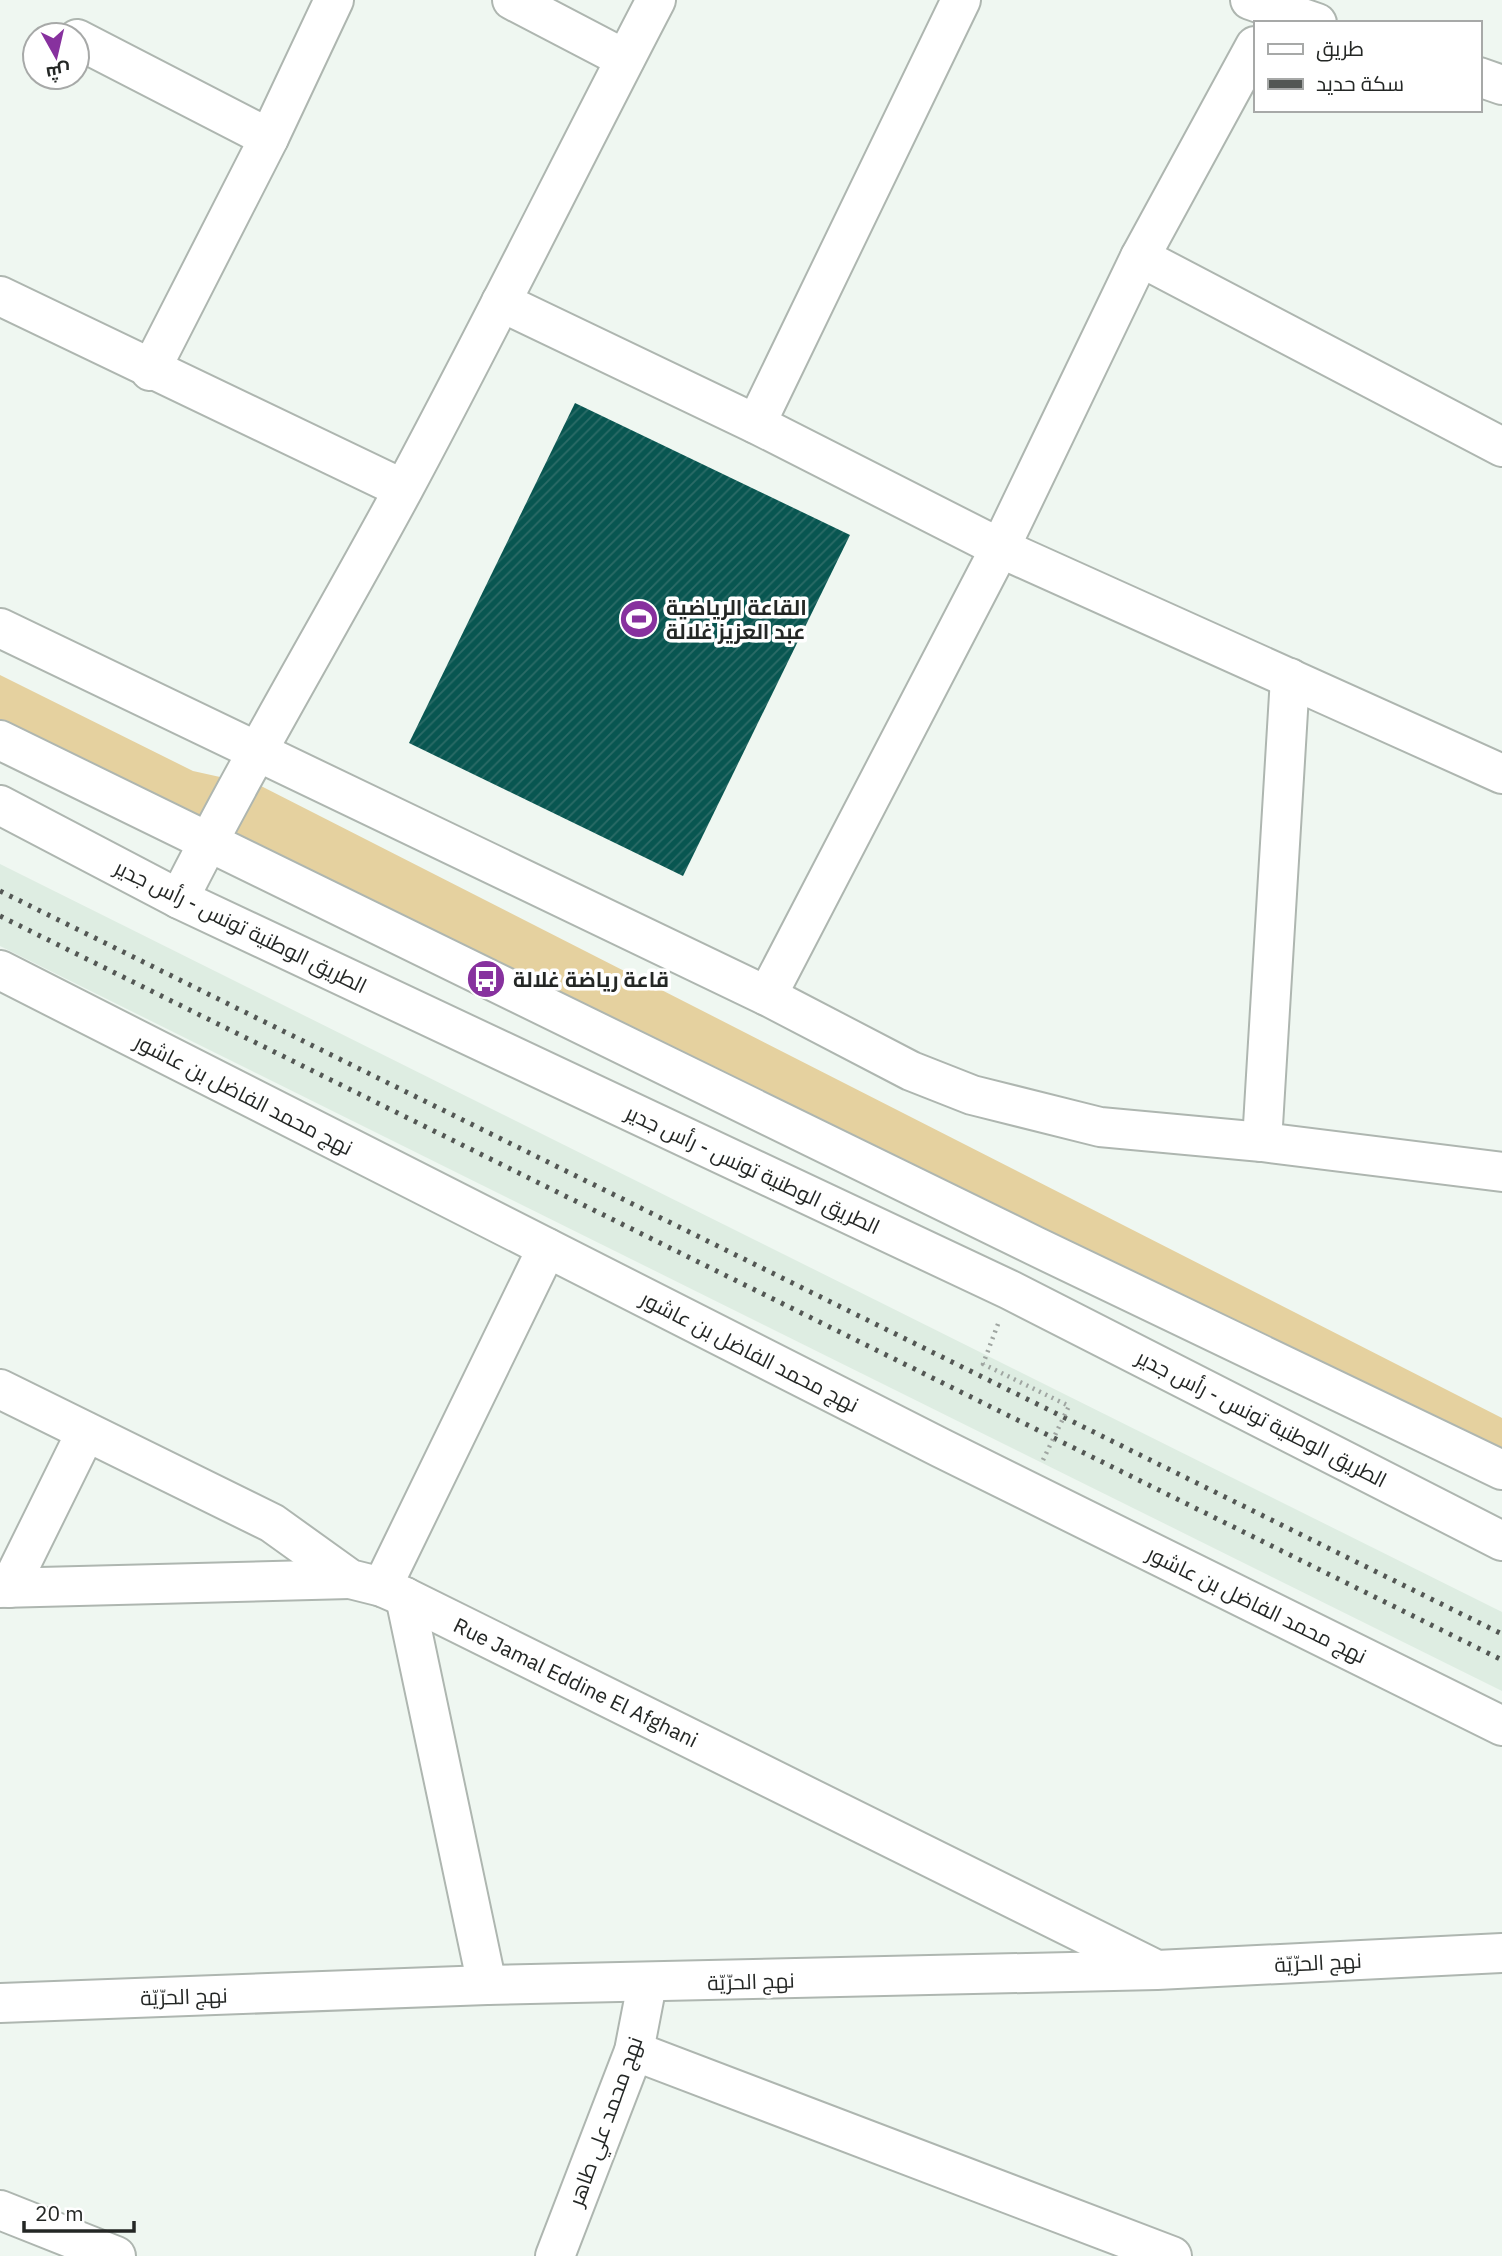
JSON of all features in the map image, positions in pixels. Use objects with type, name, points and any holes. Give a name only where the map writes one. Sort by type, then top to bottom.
[{"type":"main road","points":[[150,371],[269,138],[334,0]]},
{"type":"main road","points":[[512,0],[625,59]]},
{"type":"main road","points":[[179,899],[230,796],[259,753],[403,489],[656,0]]},
{"type":"main road","points":[[756,424],[961,0]]},
{"type":"main road","points":[[1264,10],[1310,21]]},
{"type":"main road","points":[[91,46],[269,138]]},
{"type":"main road","points":[[766,996],[1000,548],[1140,257],[1254,48]]},
{"type":"main road","points":[[1481,78],[1502,85]]},
{"type":"main road","points":[[1140,257],[1502,447]]},
{"type":"main road","points":[[0,296],[150,371],[403,489]]},
{"type":"main road","points":[[501,302],[756,424],[1000,548],[1502,774]]},
{"type":"main road","points":[[0,628],[766,996],[911,1071],[972,1095],[1100,1127],[1262,1142],[1502,1172]]},
{"type":"main road","points":[[1262,1142],[1290,678]]},
{"type":"main road","points":[[0,740],[207,844],[1502,1470]]},
{"type":"main road","name":"الطريق الوطنية تونس - رأس جدير","points":[[0,805],[179,899],[1010,1290],[1502,1541]]},
{"type":"main road","name":"نهج محمد الفاضل بن عاشور","points":[[0,970],[547,1248],[1502,1726]]},
{"type":"main road","points":[[487,1985],[379,1588],[547,1248]]},
{"type":"main road","name":"Rue Jamal Eddine El Afghani","points":[[0,1390],[272,1523],[379,1588],[1157,1970]]},
{"type":"main road","points":[[86,1432],[5,1588],[379,1588]]},
{"type":"main road","name":"نهج الحرّيّة","points":[[0,2003],[487,1985],[647,1984],[1157,1970],[1502,1953]]},
{"type":"main road","name":"نهج محمد علي طاهر","points":[[555,2256],[634,2051],[647,1984]]},
{"type":"main road","points":[[634,2051],[1172,2256]]},
{"type":"main road","points":[[0,2210],[116,2256]]},
{"type":"path","points":[[983,1364],[1069,1406],[1043,1460]]},
{"type":"shaded area","points":[[0,675],[193,771],[261,786],[1502,1418],[1502,1461],[0,722]]},
{"type":"shaded area","points":[[0,864],[1502,1612],[1502,1691],[0,946]]},
{"type":"building","name":"القاعة الرياضية عبد العزيز غلالة","points":[[575,403],[850,535],[683,876],[409,743]]},
{"type":"railway","points":[[0,891],[1502,1634]]},
{"type":"railway","points":[[0,916],[1502,1660]]},
{"type":"place","name":"القاعة الرياضية عبد العزيز غلالة","points":[[639,619]]},
{"type":"place","name":"قاعة رياضة غلالة","points":[[486,979]]}]
